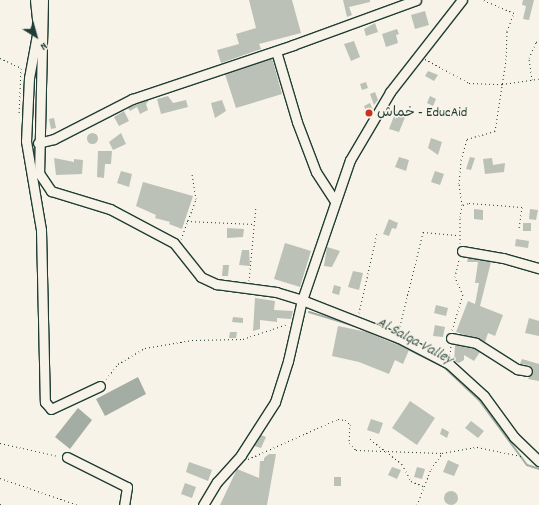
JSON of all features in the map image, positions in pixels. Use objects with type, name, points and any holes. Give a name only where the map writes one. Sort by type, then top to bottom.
[{"type":"street","points":[[36,0],[38,29],[29,78],[26,141],[40,230],[44,402],[51,409],[100,386]]},
{"type":"street","points":[[43,0],[38,144],[39,173],[51,191],[110,209],[178,245],[201,277],[216,284],[276,292],[302,300],[398,338],[449,364],[484,396],[536,459]]},
{"type":"street","points":[[38,144],[54,139],[132,99],[416,0]]},
{"type":"street","points":[[203,505],[217,482],[241,455],[275,402],[302,300],[334,201],[350,160],[382,105],[462,0]]},
{"type":"street","points":[[276,50],[298,122],[316,172],[334,201]]},
{"type":"street","points":[[462,251],[503,258],[539,268]]},
{"type":"street","points":[[451,338],[476,343],[517,369],[527,372]]},
{"type":"street","points":[[67,458],[127,487],[124,505]]},
{"type":"path","points":[[449,364],[450,336],[462,295],[455,269],[462,251],[459,235],[462,205],[459,184],[466,144],[467,139],[478,134],[495,131],[502,84],[507,31],[514,13],[483,0]]},
{"type":"path","points":[[532,80],[529,58],[536,42],[539,41]]},
{"type":"path","points":[[420,55],[469,83],[502,84],[539,79]]},
{"type":"path","points":[[178,245],[196,199],[192,174]]},
{"type":"path","points":[[462,205],[469,202],[522,207],[519,229]]},
{"type":"path","points":[[248,288],[256,206]]},
{"type":"path","points":[[187,221],[255,224]]},
{"type":"path","points":[[398,338],[399,321],[423,232],[459,235]]},
{"type":"path","points":[[357,322],[377,233]]},
{"type":"path","points":[[100,386],[118,364],[144,348],[192,340],[242,339],[285,324],[296,326]]},
{"type":"path","points":[[241,455],[249,459],[338,419],[350,424],[349,443],[352,448],[442,453],[477,447],[536,459]]},
{"type":"path","points":[[370,439],[402,464],[411,481],[423,486]]},
{"type":"path","points":[[0,443],[67,458]]},
{"type":"path","points":[[417,505],[423,486],[442,453]]},
{"type":"path","points":[[0,478],[78,505]]},
{"type":"shaded area","points":[[138,377],[146,394],[105,416],[96,399]]},
{"type":"shaded area","points":[[78,408],[92,420],[70,449],[55,437]]},
{"type":"building","points":[[249,0],[292,0],[301,33],[259,44],[261,49],[221,63],[217,50],[239,44],[236,34],[256,28]]},
{"type":"building","points":[[343,0],[370,0],[370,2],[349,7],[352,15],[347,17]]},
{"type":"building","points":[[523,0],[534,0],[529,20],[523,19],[526,6],[522,5]]},
{"type":"building","points":[[425,11],[429,25],[415,29],[411,15]]},
{"type":"building","points":[[375,23],[378,32],[366,36],[364,29]]},
{"type":"building","points":[[397,29],[399,34],[396,35],[398,43],[386,47],[382,34]]},
{"type":"building","points":[[354,41],[360,57],[351,61],[344,44]]},
{"type":"building","points":[[272,58],[282,94],[236,108],[225,74]]},
{"type":"building","points":[[428,71],[438,75],[434,81],[425,76]]},
{"type":"building","points":[[366,82],[368,88],[362,90],[360,84]]},
{"type":"building","points":[[375,92],[378,100],[374,105],[370,94]]},
{"type":"building","points":[[168,96],[173,103],[186,100],[188,107],[161,114],[157,99]]},
{"type":"building","points":[[430,96],[436,99],[433,106],[427,103]]},
{"type":"building","points":[[150,99],[146,104],[148,110],[140,114],[137,107],[130,111],[128,108]]},
{"type":"building","points":[[222,100],[226,111],[215,118],[211,103]]},
{"type":"building","name":"خماش - EducAid","points":[[370,103],[373,110],[368,116],[364,106]]},
{"type":"building","points":[[124,111],[129,121],[119,126],[114,117]]},
{"type":"building","points":[[396,111],[406,115],[399,132],[389,129]]},
{"type":"building","points":[[54,118],[56,128],[51,129],[49,119]]},
{"type":"building","points":[[92,132],[96,134],[98,138],[96,142],[92,144],[88,142],[86,138],[88,134]]},
{"type":"building","points":[[121,133],[126,144],[113,150],[109,142]]},
{"type":"building","points":[[431,138],[442,142],[438,155],[428,148]]},
{"type":"building","points":[[98,151],[112,151],[111,164],[105,164],[104,178],[97,177]]},
{"type":"building","points":[[399,157],[409,160],[406,171],[395,167]]},
{"type":"building","points":[[470,157],[475,158],[471,170],[466,169]]},
{"type":"building","points":[[54,158],[74,162],[74,159],[83,160],[82,174],[56,175]]},
{"type":"building","points":[[492,158],[493,165],[505,163],[504,172],[485,174],[483,159]]},
{"type":"building","points":[[121,171],[132,174],[129,187],[117,183]]},
{"type":"building","points":[[435,171],[444,174],[440,185],[431,182]]},
{"type":"building","points":[[143,182],[193,196],[182,229],[169,224],[170,222],[155,218],[156,215],[136,206]]},
{"type":"building","points":[[474,209],[483,210],[483,220],[474,219]]},
{"type":"building","points":[[530,209],[538,210],[536,220],[529,219]]},
{"type":"building","points":[[389,219],[398,223],[396,229],[392,228],[389,236],[383,234]]},
{"type":"building","points":[[523,223],[531,223],[531,231],[523,231]]},
{"type":"building","points":[[227,228],[244,229],[243,237],[227,238]]},
{"type":"building","points":[[516,239],[529,241],[528,248],[515,246]]},
{"type":"building","points":[[285,243],[311,251],[300,287],[274,279]]},
{"type":"building","points":[[327,247],[340,251],[332,267],[324,266]]},
{"type":"building","points":[[242,250],[249,250],[250,266],[239,265]]},
{"type":"building","points":[[468,258],[491,262],[480,306],[503,315],[495,336],[488,333],[485,342],[456,332],[468,301],[475,304],[479,283],[475,283],[478,262],[467,262]]},
{"type":"building","points":[[223,265],[229,265],[228,276],[222,276]]},
{"type":"building","points":[[353,271],[363,273],[359,290],[348,287]]},
{"type":"building","points":[[334,285],[341,287],[339,295],[332,293]]},
{"type":"building","points":[[255,298],[275,301],[274,310],[293,311],[291,319],[277,318],[277,322],[260,320],[260,329],[253,331]]},
{"type":"building","points":[[436,305],[448,308],[446,316],[434,313]]},
{"type":"building","points":[[233,317],[243,318],[243,323],[232,322]]},
{"type":"building","points":[[529,318],[539,321],[539,336],[525,333]]},
{"type":"building","points":[[435,325],[445,327],[443,337],[433,336]]},
{"type":"building","points":[[338,326],[367,332],[409,350],[403,364],[395,360],[389,374],[359,362],[332,356]]},
{"type":"building","points":[[230,332],[237,332],[236,338],[229,338]]},
{"type":"building","points":[[455,345],[474,349],[480,352],[474,361],[464,355],[464,360],[459,363],[454,361]]},
{"type":"building","points":[[522,359],[539,364],[539,381],[528,379],[533,369],[529,365],[520,364]]},
{"type":"building","points":[[410,401],[435,418],[417,445],[392,428]]},
{"type":"building","points":[[371,419],[383,423],[379,434],[367,430]]},
{"type":"building","points":[[471,421],[484,431],[478,438],[465,428]]},
{"type":"building","points":[[442,428],[449,432],[447,438],[440,434]]},
{"type":"building","points":[[261,435],[266,437],[261,448],[254,446]]},
{"type":"building","points":[[269,454],[276,454],[267,505],[220,505],[237,469],[259,478],[260,461],[264,461],[264,458]]},
{"type":"building","points":[[448,460],[459,465],[454,476],[443,472]]},
{"type":"building","points":[[189,462],[212,470],[208,481],[186,472]]},
{"type":"building","points":[[392,467],[401,470],[397,479],[388,475]]},
{"type":"building","points":[[417,467],[425,469],[422,479],[414,477]]},
{"type":"building","points":[[334,477],[341,477],[341,486],[334,486]]},
{"type":"building","points":[[185,483],[196,487],[192,498],[181,494]]},
{"type":"building","points":[[451,491],[456,493],[458,498],[456,503],[451,505],[446,503],[444,498],[446,493]]},
{"type":"waterway","name":"Al Salqa Valley","points":[[309,312],[361,328]]},
{"type":"waterway","name":"Al Salqa Valley","points":[[384,337],[444,367],[479,400],[527,465],[539,469]]},
{"type":"place","name":"خماش - EducAid","points":[[369,113]]}]
